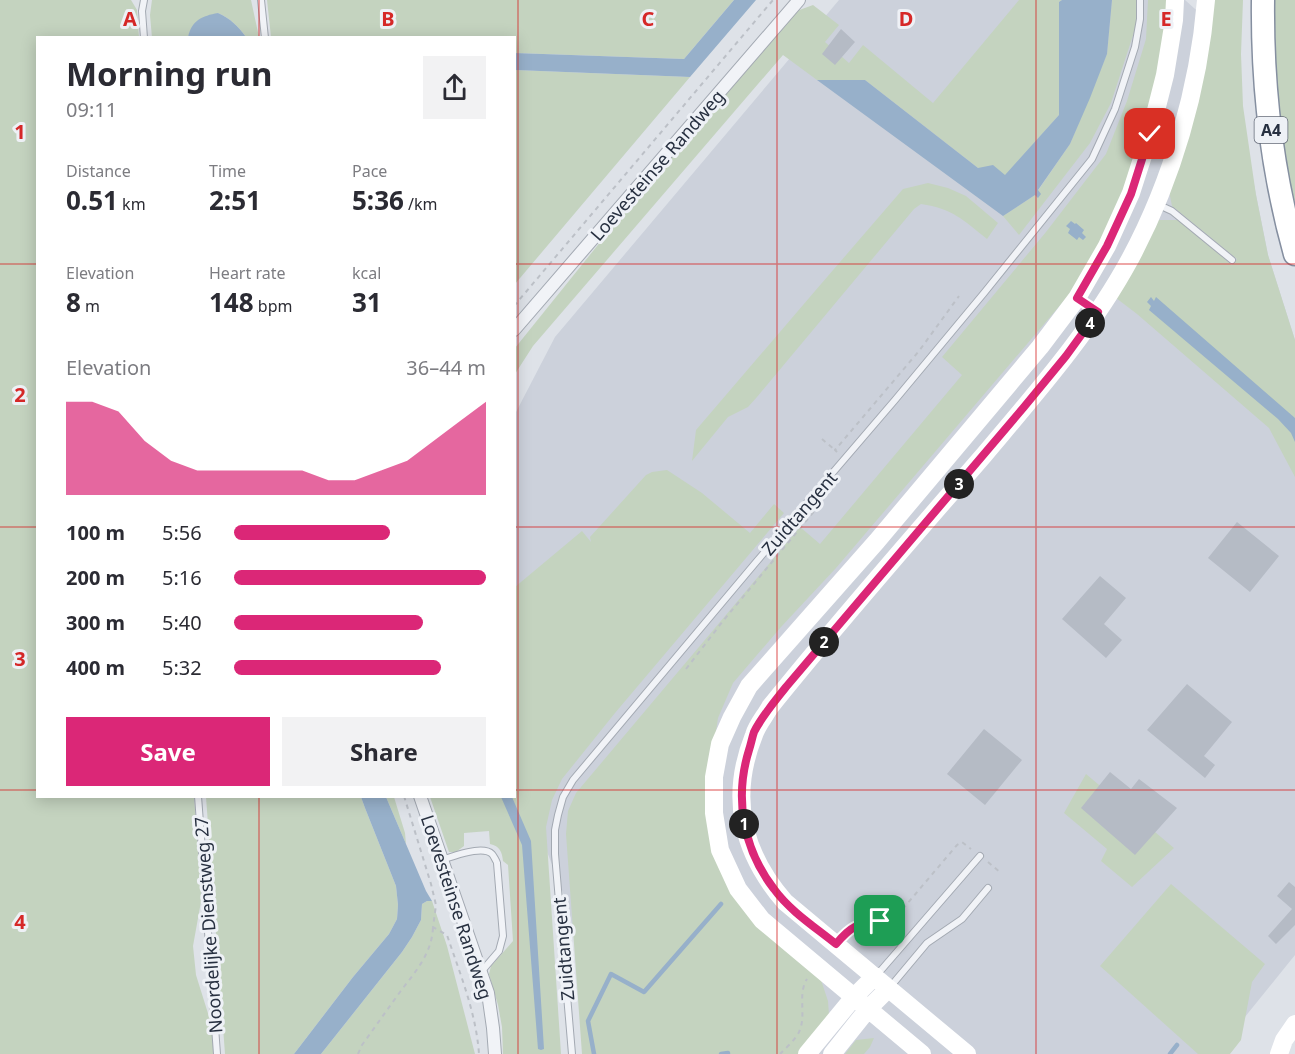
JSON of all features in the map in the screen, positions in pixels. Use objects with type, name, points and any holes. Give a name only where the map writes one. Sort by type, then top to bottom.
[{"type":"highway","name":"A4","points":[[1263,0],[1269,122],[1279,183],[1295,254]]},
{"type":"street","name":"Loevesteinse Randweg","points":[[516,328],[800,0]]},
{"type":"street","points":[[922,1054],[762,920],[738,889],[720,850],[714,813],[714,777],[720,744],[749,686],[884,532],[1079,300],[1107,246],[1134,184],[1150,134],[1166,75],[1175,0]]},
{"type":"street","points":[[967,1054],[785,902],[773,889],[752,854],[743,823],[741,794],[745,764],[754,733],[770,707],[1066,356],[1130,259],[1156,204],[1177,145],[1193,86],[1203,35],[1206,0]]},
{"type":"street","name":"Loevesteinse Randweg","points":[[421,798],[488,993],[494,1028],[495,1054]]},
{"type":"street","points":[[807,1054],[882,982]]},
{"type":"street","points":[[832,1054],[861,1003]]},
{"type":"street","points":[[1267,1054],[1281,1047],[1295,1024]]},
{"type":"lane","points":[[144,0],[142,11],[144,36]]},
{"type":"lane","points":[[261,0],[265,36]]},
{"type":"lane","name":"Zuidtangent","points":[[572,1054],[555,854],[555,830],[563,797],[573,780],[881,417],[1092,159],[1115,109],[1135,47],[1140,19],[1140,0]]},
{"type":"lane","points":[[1156,204],[1172,211],[1232,260]]},
{"type":"lane","name":"Noordelijke Dienstweg 27","points":[[198,798],[217,1054]]},
{"type":"lane","points":[[442,860],[460,854],[486,850],[493,854],[497,863],[503,936],[499,951],[481,973]]},
{"type":"lane","points":[[882,982],[980,856]]},
{"type":"lane","points":[[882,982],[927,943],[962,919],[988,888]]},
{"type":"path","name":"Loevesteinse Randweg","points":[[516,304],[773,0]]},
{"type":"path","points":[[822,439],[835,450]]},
{"type":"path","points":[[686,669],[719,628]]},
{"type":"path","name":"Loevesteinse Randweg","points":[[358,1054],[362,1045],[422,964],[431,944],[436,905],[405,798]]},
{"type":"path","points":[[836,944],[853,927],[888,919],[901,911],[962,842],[1001,873]]},
{"type":"path","name":"Loevesteinse Randweg","points":[[434,927],[447,934],[471,1007],[478,1034],[479,1054]]},
{"type":"path","points":[[780,1054],[799,1032],[802,1021],[802,989],[805,981],[817,966]]},
{"type":"shaded area","points":[[839,0],[1185,0],[1233,43],[1244,134],[1268,255],[1295,340],[1295,955],[1215,1054],[593,1054],[569,908],[516,773],[516,412],[555,337]]},
{"type":"green space","points":[[0,0],[131,0],[137,10],[139,36],[36,36],[36,798],[194,798],[202,896],[193,946],[196,975],[211,1023],[214,1054],[0,1054]]},
{"type":"green space","points":[[152,0],[251,0],[259,36],[245,36],[234,23],[218,13],[190,31],[188,36],[152,36],[150,15]]},
{"type":"green space","points":[[267,0],[734,0],[684,59],[516,53],[516,36],[271,36]]},
{"type":"green space","points":[[1019,0],[1062,0],[1059,2],[1059,115],[1005,176],[978,168],[865,80],[817,80],[783,55],[533,346],[516,372],[516,347],[626,210],[794,12],[813,5],[839,25],[825,42],[849,63],[863,45],[933,103]]},
{"type":"green space","points":[[1112,0],[1137,0],[1136,26],[1111,103],[1090,143],[1019,235],[1003,216],[1035,195],[1070,144],[1107,54]]},
{"type":"green space","points":[[1148,0],[1170,0],[1163,69],[1134,170],[1085,276],[836,568],[733,683],[718,718],[712,758],[723,872],[820,977],[828,1001],[829,1015],[800,1054],[582,1054],[566,834],[568,811],[576,793],[800,527],[820,544],[962,375],[942,357],[1046,232],[1106,154],[1127,101],[1146,39]]},
{"type":"green space","points":[[1211,0],[1243,0],[1241,54],[1243,106],[1256,195],[1268,255],[1295,340],[1295,477],[1269,428],[1116,298],[1157,220],[1178,220],[1232,265],[1237,259],[1172,206],[1169,191]]},
{"type":"green space","points":[[1274,0],[1295,0],[1295,209],[1284,157],[1278,110]]},
{"type":"green space","points":[[516,70],[690,77],[516,283]]},
{"type":"green space","points":[[928,183],[966,196],[998,223],[987,239],[964,220],[949,212],[921,204],[914,209],[757,397],[748,407],[728,417],[692,461],[696,430],[903,189]]},
{"type":"green space","points":[[667,470],[702,493],[750,533],[774,504],[784,513],[562,779],[552,800],[546,827],[561,1054],[503,1054],[502,1027],[489,974],[491,966],[513,941],[508,865],[503,861],[498,848],[490,844],[489,831],[464,833],[464,846],[456,852],[449,852],[430,798],[516,798],[516,586],[582,531],[591,542],[590,537],[646,475]]},
{"type":"green space","points":[[1086,774],[1174,848],[1132,887],[1101,861],[1107,849],[1064,813]]},
{"type":"green space","points":[[206,798],[361,798],[396,886],[397,919],[389,934],[294,1054],[225,1054]]},
{"type":"green space","points":[[386,798],[394,798],[406,844]]},
{"type":"green space","points":[[1171,884],[1265,964],[1252,982],[1241,1040],[1230,1054],[1198,1054],[1100,966]]},
{"type":"green space","points":[[432,901],[447,946],[475,1054],[321,1054],[402,952],[421,920],[422,904]]},
{"type":"green space","points":[[874,1038],[864,1054],[845,1054],[856,1040]]},
{"type":"water","points":[[734,0],[756,0],[690,77],[516,70],[516,53],[684,59]]},
{"type":"water","points":[[1062,0],[1112,0],[1107,54],[1070,144],[1038,190],[1041,194],[1038,198],[1035,195],[1003,216],[817,80],[865,80],[978,168],[993,165],[1005,175],[1059,115],[1059,2]]},
{"type":"water","points":[[218,13],[234,23],[245,36],[188,36],[192,26],[207,16]]},
{"type":"water","points":[[1071,221],[1084,230],[1082,233],[1086,237],[1083,240],[1079,237],[1077,240],[1068,233],[1070,229],[1066,226]]},
{"type":"water","points":[[1151,297],[1154,301],[1156,297],[1295,418],[1295,442],[1291,433],[1278,419],[1149,310],[1151,306],[1147,302]]},
{"type":"water","points":[[361,798],[386,798],[432,901],[422,904],[421,920],[402,952],[321,1054],[294,1054],[389,934],[397,919],[396,886]]},
{"type":"water","points":[[501,798],[512,798],[531,841],[544,1049],[541,1050],[538,1049],[522,845]]},
{"type":"building","points":[[841,29],[855,42],[835,65],[822,54]]},
{"type":"building","points":[[1237,522],[1279,556],[1250,592],[1208,558]]},
{"type":"building","points":[[1100,576],[1126,598],[1104,624],[1122,640],[1106,658],[1062,619]]},
{"type":"building","points":[[1187,684],[1232,722],[1204,756],[1215,765],[1205,778],[1147,730]]},
{"type":"building","points":[[984,729],[1022,760],[985,805],[947,774]]},
{"type":"building","points":[[1110,772],[1131,789],[1139,779],[1177,808],[1135,855],[1081,808]]},
{"type":"building","points":[[1289,882],[1295,887],[1295,925],[1276,944],[1268,936],[1292,909],[1277,896]]},
{"type":"waterway","points":[[594,1054],[588,1021],[611,974],[644,992],[721,904]]},
{"type":"waterway","points":[[1170,1054],[1177,1045]]},
{"type":"waterway","points":[[721,1054],[728,1053]]},
{"type":"route","points":[[880,921],[853,927],[836,944],[785,902],[773,889],[752,854],[743,823],[741,794],[745,764],[754,733],[786,687],[1024,407],[1098,312],[1077,298],[1107,246],[1131,194],[1150,134]]}]
